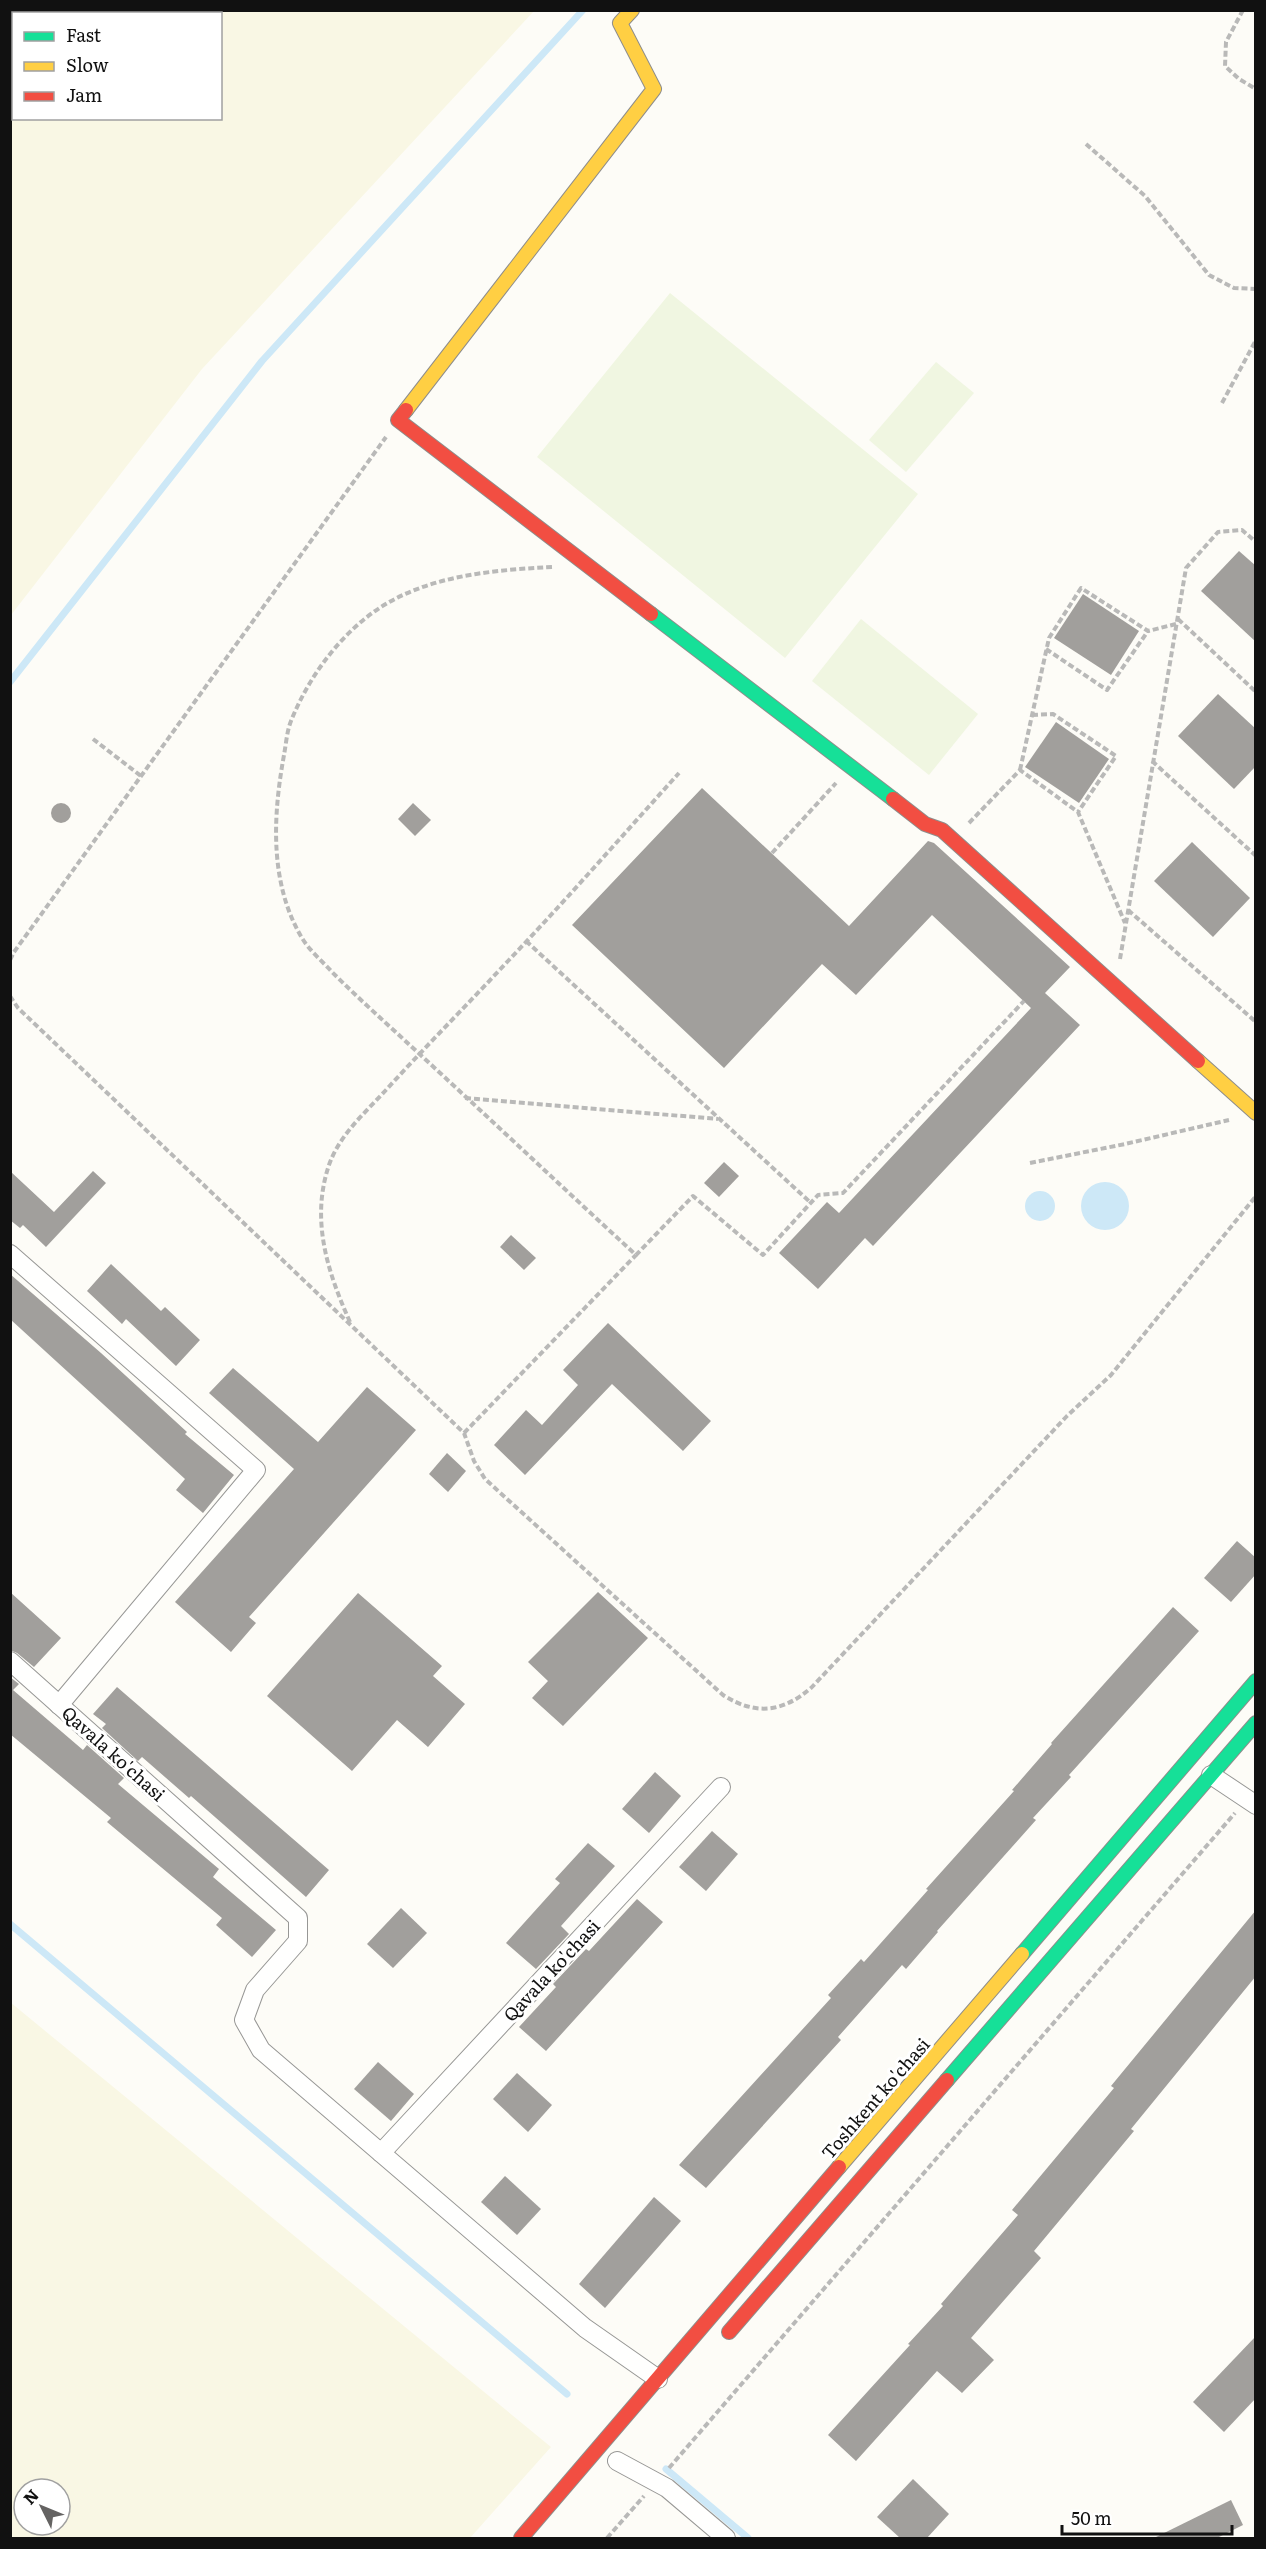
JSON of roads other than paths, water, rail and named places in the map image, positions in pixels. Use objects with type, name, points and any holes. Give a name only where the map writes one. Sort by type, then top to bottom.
[{"type":"main road","points":[[632,10],[620,23],[654,89],[398,420],[925,824],[942,830],[1255,1113]]},
{"type":"main road","name":"Toshkent ko'chasi","points":[[521,2538],[1256,1681]]},
{"type":"main road","points":[[718,2344],[1256,1722]]},
{"type":"street","points":[[10,1254],[256,1470],[59,1705]]},
{"type":"street","name":"Qavala ko'chasi","points":[[10,1661],[298,1918],[298,1941],[255,1990],[244,2020],[261,2050],[381,2153],[721,1787]]},
{"type":"street","points":[[1211,1775],[1251,1802]]},
{"type":"street","points":[[381,2153],[585,2328],[658,2379]]},
{"type":"street","points":[[617,2461],[667,2488],[726,2538]]},
{"type":"water","points":[[1105,1182],[1122,1189],[1129,1206],[1122,1223],[1105,1230],[1088,1223],[1081,1206],[1088,1189]]},
{"type":"water","points":[[1040,1191],[1046,1192],[1054,1200],[1054,1212],[1046,1220],[1040,1221],[1034,1220],[1026,1212],[1025,1206],[1026,1200],[1034,1192]]},
{"type":"waterway","points":[[10,682],[262,361],[583,10]]},
{"type":"waterway","points":[[10,1924],[567,2394]]},
{"type":"waterway","points":[[666,2469],[748,2538]]}]
